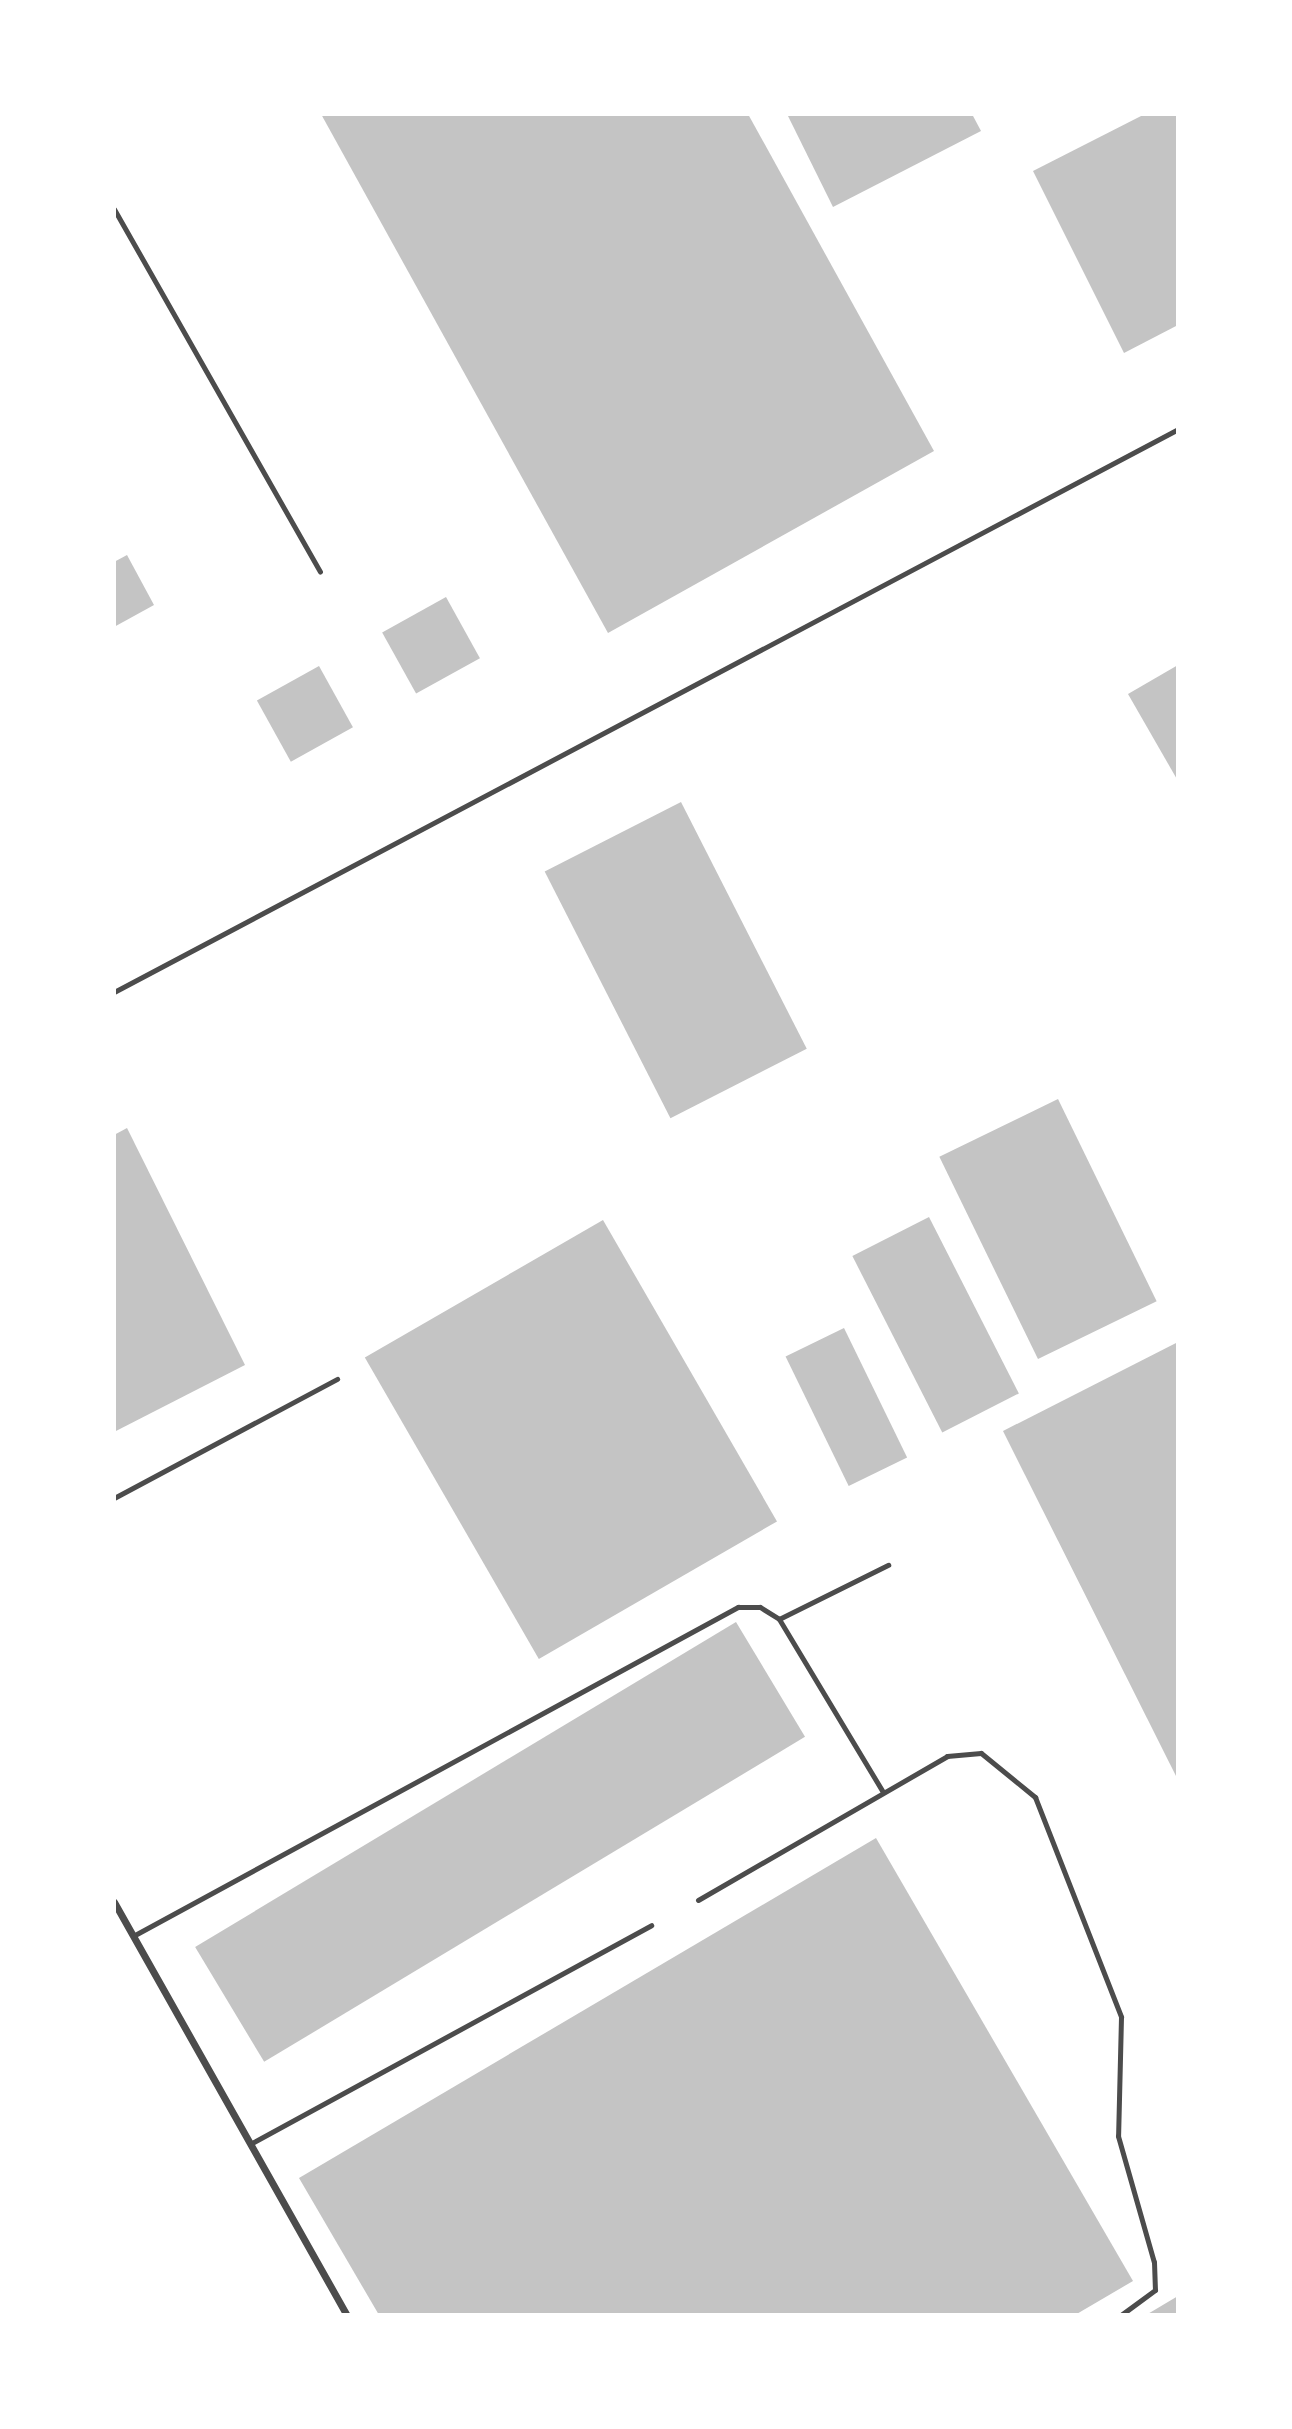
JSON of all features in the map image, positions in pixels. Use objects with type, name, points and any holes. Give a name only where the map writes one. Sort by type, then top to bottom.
[{"type":"street","points":[[114,1902],[347,2315]]},
{"type":"lane","points":[[114,209],[320,572]]},
{"type":"lane","points":[[114,230],[122,225]]},
{"type":"lane","points":[[114,992],[1178,429]]},
{"type":"lane","points":[[114,1498],[337,1379]]},
{"type":"lane","points":[[779,1619],[888,1564]]},
{"type":"lane","points":[[133,1936],[738,1606],[760,1607],[779,1619],[883,1792]]},
{"type":"lane","points":[[698,1900],[947,1756],[981,1753],[1035,1797],[1121,2017],[1118,2136],[1154,2262],[1155,2290],[1121,2315]]},
{"type":"lane","points":[[250,2144],[651,1925]]},
{"type":"building","points":[[321,114],[748,114],[934,451],[608,633]]},
{"type":"building","points":[[787,114],[972,114],[981,131],[833,207]]},
{"type":"building","points":[[1145,114],[1178,114],[1178,325],[1124,353],[1033,171]]},
{"type":"building","points":[[127,555],[154,605],[114,627],[114,562]]},
{"type":"building","points":[[446,597],[480,658],[416,694],[382,632]]},
{"type":"building","points":[[1178,665],[1178,781],[1128,694]]},
{"type":"building","points":[[319,666],[353,727],[291,762],[257,700]]},
{"type":"building","points":[[681,802],[807,1049],[670,1118],[545,871]]},
{"type":"building","points":[[1058,1099],[1157,1301],[1038,1359],[939,1157]]},
{"type":"building","points":[[127,1128],[245,1365],[114,1432],[114,1135]]},
{"type":"building","points":[[929,1217],[1019,1393],[942,1432],[852,1256]]},
{"type":"building","points":[[603,1220],[777,1521],[539,1659],[365,1358]]},
{"type":"building","points":[[844,1328],[907,1457],[849,1486],[786,1356]]},
{"type":"building","points":[[1178,1342],[1178,1780],[1003,1431]]},
{"type":"building","points":[[736,1622],[805,1737],[264,2062],[195,1947]]},
{"type":"building","points":[[876,1838],[1133,2281],[1075,2315],[379,2315],[299,2178]]},
{"type":"building","points":[[1178,2296],[1178,2315],[1146,2315]]}]
